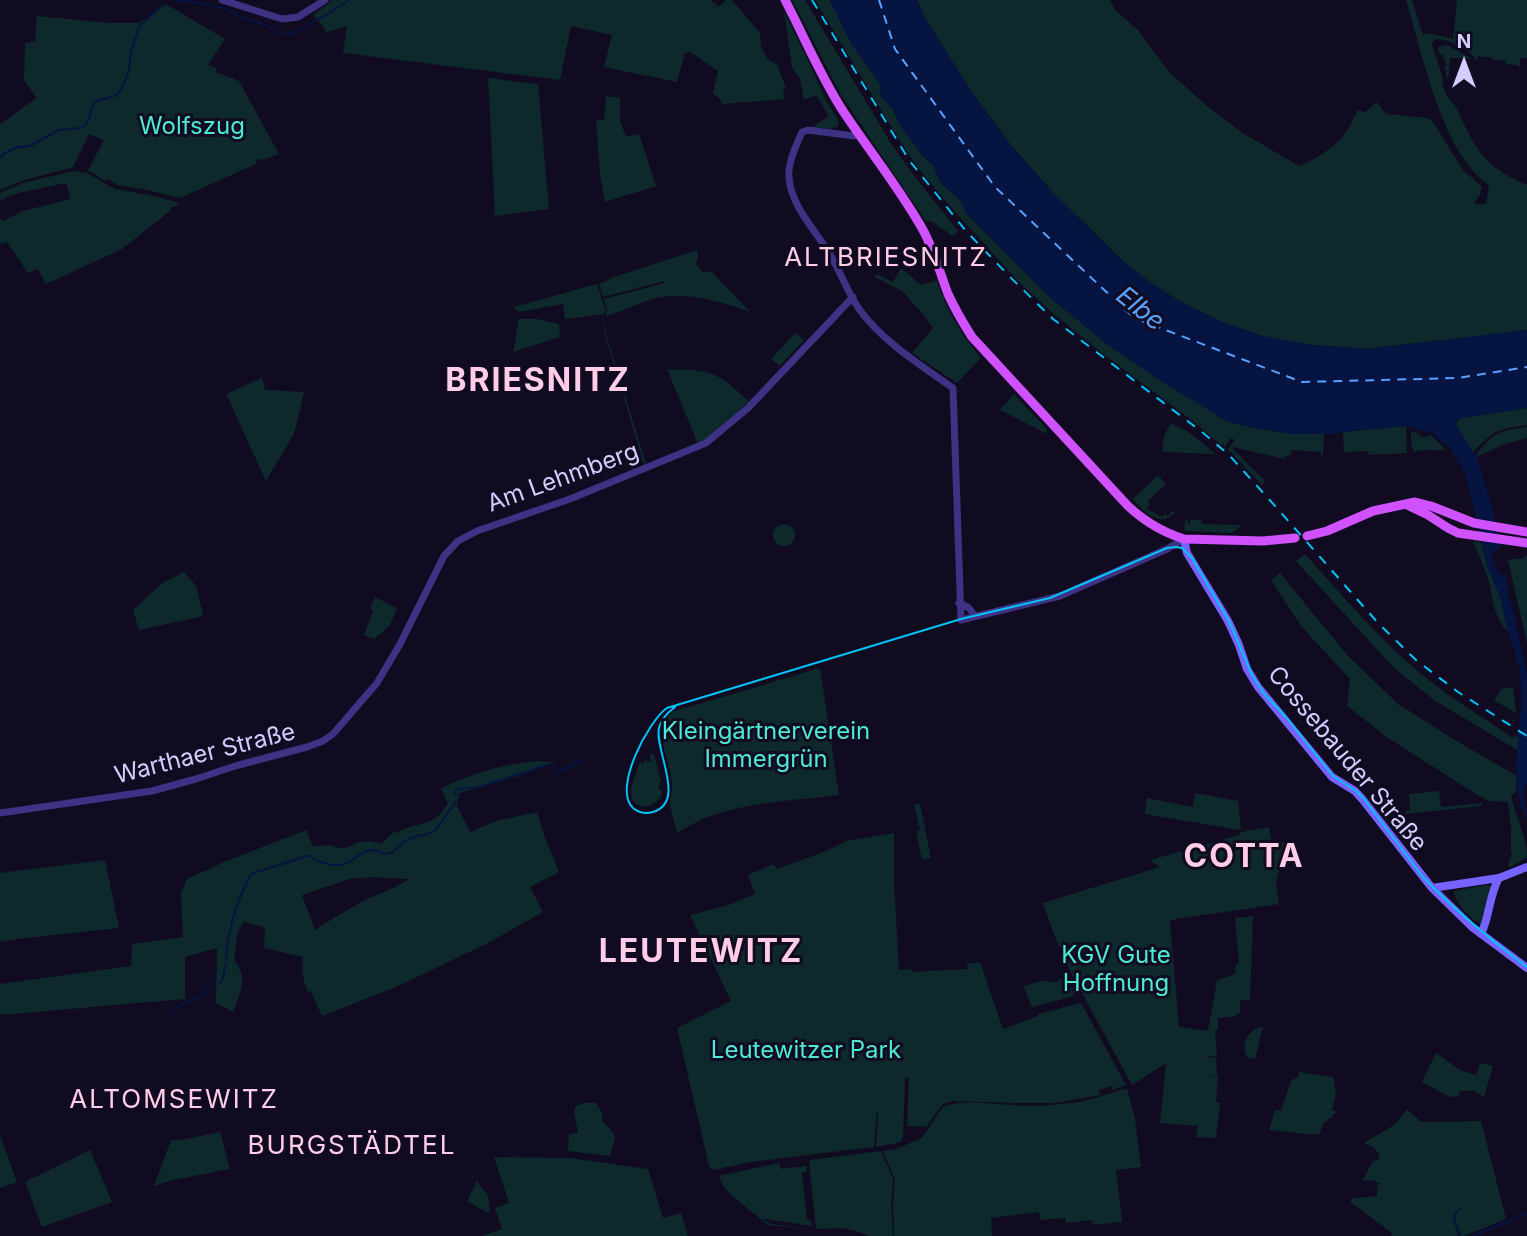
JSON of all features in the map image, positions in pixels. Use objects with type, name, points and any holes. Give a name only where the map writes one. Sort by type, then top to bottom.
[{"type":"main road","points":[[785,0],[845,113],[923,230],[957,314],[972,337],[1128,506],[1146,521],[1184,539],[1263,541],[1295,538]]},
{"type":"main road","points":[[1307,536],[1327,531],[1373,511],[1419,502],[1474,523],[1527,532]]},
{"type":"main road","points":[[1405,504],[1458,533],[1527,543]]},
{"type":"main road","name":"Cossebauder Straße","points":[[1184,539],[1189,556],[1228,621],[1247,669],[1258,687],[1332,777],[1359,795],[1432,888],[1481,934],[1527,968]]},
{"type":"main road","points":[[1432,888],[1499,878],[1527,867]]},
{"type":"main road","points":[[1481,934],[1499,878]]},
{"type":"street","points":[[222,0],[282,19],[298,17],[324,0]]},
{"type":"street","points":[[834,134],[843,128],[845,113]]},
{"type":"street","points":[[859,134],[854,136],[808,130],[802,132],[789,165],[790,187],[801,211],[829,252],[866,318],[893,344],[953,388],[961,620],[1060,596],[1165,551],[1184,539]]},
{"type":"street","name":"Am Lehmberg","points":[[332,734],[377,682],[400,644],[440,561],[453,545],[477,531],[570,499],[706,443],[748,408],[853,297]]},
{"type":"street","points":[[959,603],[969,608],[975,616]]},
{"type":"street","name":"Warthaer Straße","points":[[0,813],[152,791],[316,745],[332,734]]},
{"type":"green space","points":[[333,0],[710,0],[719,7],[726,0],[732,0],[760,33],[761,47],[767,58],[777,65],[786,88],[783,89],[785,99],[722,104],[713,93],[718,71],[689,51],[685,53],[677,82],[604,67],[612,35],[571,26],[560,80],[343,53],[347,26],[325,33],[325,29],[313,15]]},
{"type":"green space","points":[[792,0],[805,0],[892,145],[958,231],[953,236],[925,220],[841,95]]},
{"type":"green space","points":[[815,0],[830,0],[851,43],[882,87],[880,95],[893,109],[898,122],[923,156],[933,165],[941,183],[961,201],[966,213],[1052,299],[1108,345],[1226,421],[1291,434],[1324,434],[1323,456],[1321,452],[1292,450],[1291,455],[1284,457],[1285,459],[1233,447],[1265,481],[1262,485],[1228,449],[1235,440],[1231,438],[1225,447],[1221,445],[1056,316],[1018,281],[919,169]]},
{"type":"green space","points":[[917,0],[1110,0],[1116,11],[1138,30],[1169,72],[1206,105],[1241,132],[1299,166],[1335,145],[1358,110],[1365,112],[1377,102],[1386,114],[1428,118],[1433,122],[1463,170],[1482,187],[1474,204],[1486,204],[1489,185],[1458,150],[1446,126],[1406,0],[1412,0],[1423,35],[1428,33],[1453,39],[1457,0],[1527,0],[1527,58],[1519,58],[1520,67],[1493,58],[1478,56],[1477,61],[1465,49],[1446,41],[1435,39],[1432,44],[1446,94],[1456,107],[1470,137],[1491,164],[1527,185],[1527,330],[1367,349],[1312,345],[1262,336],[1222,322],[1181,302],[1123,261],[1054,194],[1010,144],[971,91],[925,18]]},
{"type":"green space","name":"Wolfszug","points":[[166,4],[225,39],[208,65],[217,68],[216,72],[239,81],[279,154],[259,159],[256,164],[180,198],[117,185],[88,170],[104,140],[89,134],[73,167],[0,190],[0,124],[37,98],[24,80],[25,43],[35,42],[37,16],[139,23]]},
{"type":"green space","points":[[784,11],[825,99],[838,120],[837,127],[813,127],[829,116],[816,95],[804,100],[800,79],[792,67]]},
{"type":"green space","points":[[1443,45],[1472,59],[1450,58],[1448,80],[1444,66],[1447,66],[1438,50]]},
{"type":"green space","points":[[488,78],[538,84],[549,209],[495,216]]},
{"type":"green space","points":[[606,96],[620,98],[620,121],[626,137],[639,134],[656,186],[605,202],[596,119],[604,120]]},
{"type":"green space","points":[[75,171],[87,173],[115,189],[180,203],[122,249],[46,284],[38,269],[28,273],[7,242],[0,244],[0,218],[3,221],[23,211],[71,199],[66,183],[18,193],[0,200],[0,193],[22,183]]},
{"type":"green space","points":[[697,250],[696,264],[703,273],[711,271],[750,312],[714,301],[677,296],[652,299],[606,316],[604,299],[665,281],[603,297],[599,284]]},
{"type":"green space","points":[[901,268],[921,285],[937,281],[955,322],[981,358],[957,383],[912,353],[933,328],[902,291],[875,277],[876,274],[893,282]]},
{"type":"green space","points":[[597,284],[606,311],[604,314],[565,319],[563,304],[519,312],[513,307]]},
{"type":"green space","points":[[519,319],[537,319],[559,324],[560,337],[513,352]]},
{"type":"green space","points":[[602,324],[646,464],[644,465]]},
{"type":"green space","points":[[795,333],[804,340],[780,366],[771,359]]},
{"type":"green space","points":[[667,369],[696,370],[712,374],[727,382],[749,401],[718,430],[698,444]]},
{"type":"green space","points":[[262,378],[265,390],[304,392],[294,434],[266,481],[226,394]]},
{"type":"green space","points":[[1014,394],[1046,428],[1047,434],[1000,410]]},
{"type":"green space","points":[[1527,408],[1527,425],[1497,432],[1473,452],[1456,426],[1458,420],[1463,418]]},
{"type":"green space","points":[[1171,423],[1187,431],[1216,454],[1162,452],[1164,436]]},
{"type":"green space","points":[[1406,426],[1407,453],[1369,455],[1368,451],[1344,452],[1343,432]]},
{"type":"green space","points":[[1527,427],[1527,438],[1478,456],[1482,447],[1493,437],[1504,431]]},
{"type":"green space","points":[[1411,432],[1424,438],[1431,435],[1446,450],[1414,452]]},
{"type":"green space","points":[[1158,475],[1166,484],[1148,501],[1150,505],[1147,509],[1162,517],[1165,513],[1168,516],[1173,511],[1175,513],[1163,519],[1152,516],[1133,499]]},
{"type":"green space","points":[[1186,515],[1190,524],[1190,520],[1201,520],[1202,524],[1242,525],[1232,533],[1184,531]]},
{"type":"green space","points":[[784,524],[792,527],[795,535],[792,543],[784,546],[776,543],[773,535],[776,527]]},
{"type":"green space","points":[[1473,541],[1481,542],[1500,596],[1508,631],[1496,614],[1488,579]]},
{"type":"green space","points":[[1305,554],[1405,660],[1454,699],[1513,738],[1515,735],[1519,738],[1519,744],[1527,756],[1434,700],[1394,668],[1296,561]]},
{"type":"green space","points":[[1527,555],[1527,643],[1508,560],[1524,558]]},
{"type":"green space","points":[[184,572],[197,587],[203,616],[139,630],[133,610],[161,584]]},
{"type":"green space","points":[[1280,573],[1348,656],[1397,703],[1517,776],[1516,792],[1511,796],[1527,857],[1511,867],[1508,866],[1513,854],[1513,830],[1508,802],[1489,801],[1476,794],[1388,738],[1347,706],[1350,679],[1301,626],[1271,580]]},
{"type":"green space","points":[[375,597],[397,608],[390,625],[374,639],[364,635]]},
{"type":"green space","name":"Kleingärtnerverein Immergrün","points":[[820,668],[839,795],[728,810],[677,833],[670,804],[672,783],[663,737],[666,720],[672,712]]},
{"type":"green space","points":[[1513,687],[1516,713],[1494,700],[1501,689]]},
{"type":"green space","points":[[650,754],[654,754],[661,782],[659,790],[663,790],[652,805],[641,806],[633,800],[631,791],[640,761],[644,763],[644,756],[646,762],[651,761]]},
{"type":"green space","points":[[537,761],[555,762],[516,777],[459,793],[457,806],[470,832],[496,821],[537,812],[559,872],[530,887],[543,912],[490,942],[396,987],[322,1016],[305,983],[303,957],[264,948],[265,927],[244,922],[238,931],[234,960],[241,973],[242,985],[233,1012],[216,1003],[217,948],[185,957],[185,999],[0,1015],[0,984],[131,966],[132,944],[183,937],[181,894],[187,879],[306,830],[313,846],[330,845],[343,849],[359,842],[381,844],[395,831],[397,833],[438,816],[448,803],[441,788],[488,770]],"holes":[[[350,879],[409,879],[363,901],[315,930],[302,895]]]},
{"type":"green space","points":[[1439,791],[1441,807],[1482,803],[1482,806],[1405,814],[1405,811],[1410,810],[1409,794]]},
{"type":"green space","points":[[1195,793],[1238,801],[1241,830],[1145,814],[1147,798],[1193,807]]},
{"type":"green space","points":[[920,804],[931,858],[922,860],[916,831],[920,830],[914,805]]},
{"type":"green space","name":"KGV Gute Hoffnung","points":[[1269,827],[1272,843],[1284,842],[1276,883],[1279,904],[1170,920],[1179,1027],[1208,1031],[1217,980],[1235,974],[1236,964],[1239,963],[1235,918],[1253,916],[1250,1001],[1240,1000],[1240,1013],[1233,1017],[1218,1018],[1218,1030],[1215,1031],[1217,1055],[1206,1057],[1216,1057],[1217,1075],[1205,1075],[1218,1076],[1216,1102],[1220,1103],[1216,1138],[1196,1137],[1198,1126],[1160,1123],[1166,1063],[1132,1085],[1071,973],[1043,903],[1160,867],[1150,860],[1239,835],[1241,832]]},
{"type":"green space","name":"Leutewitzer Park","points":[[894,833],[899,970],[912,969],[912,972],[969,969],[966,964],[980,962],[1003,1029],[1038,1014],[1081,1003],[1126,1085],[1113,1090],[1111,1086],[1099,1090],[1100,1095],[1054,1103],[952,1101],[942,1105],[926,1127],[907,1126],[909,1078],[905,1078],[901,1142],[876,1147],[877,1111],[874,1147],[751,1162],[713,1170],[709,1166],[677,1028],[731,1001],[690,915],[729,905],[755,894],[748,875],[774,864],[777,869],[847,841]]},
{"type":"green space","points":[[105,860],[119,928],[0,942],[0,873]]},
{"type":"green space","points":[[1492,886],[1481,924],[1464,910],[1454,891]]},
{"type":"green space","points":[[1065,976],[1073,996],[1032,1007],[1023,986],[1042,981],[1056,982]]},
{"type":"green space","points":[[1263,1027],[1255,1059],[1249,1058],[1246,1055],[1245,1042],[1252,1032]]},
{"type":"green space","points":[[1436,1053],[1460,1070],[1476,1075],[1480,1063],[1493,1066],[1484,1097],[1474,1091],[1460,1091],[1459,1096],[1450,1097],[1422,1082]]},
{"type":"green space","points":[[1299,1072],[1333,1077],[1336,1094],[1332,1110],[1338,1112],[1324,1122],[1319,1135],[1269,1130],[1275,1110],[1281,1111],[1291,1081],[1299,1076]]},
{"type":"green space","points":[[1127,1088],[1135,1119],[1141,1167],[1116,1170],[1122,1222],[1093,1225],[1092,1220],[1066,1223],[1065,1218],[1040,1220],[1039,1212],[991,1218],[992,1236],[894,1236],[895,1180],[883,1151],[896,1149],[922,1138],[942,1108],[957,1103],[1031,1106],[1063,1104]]},
{"type":"green space","points":[[596,1103],[603,1122],[614,1133],[610,1156],[568,1151],[569,1134],[578,1133],[574,1111],[576,1106]]},
{"type":"green space","points":[[1407,1109],[1421,1122],[1481,1121],[1506,1219],[1464,1236],[1459,1236],[1455,1224],[1458,1236],[1391,1236],[1392,1233],[1350,1202],[1353,1198],[1377,1196],[1377,1185],[1381,1184],[1372,1180],[1362,1181],[1373,1161],[1380,1159],[1375,1149],[1364,1143],[1394,1125]]},
{"type":"green space","points":[[220,1132],[230,1169],[154,1186],[171,1140]]},
{"type":"green space","points":[[0,1135],[17,1182],[0,1188]]},
{"type":"green space","points":[[90,1150],[112,1202],[42,1227],[25,1182]]},
{"type":"green space","points":[[881,1151],[893,1179],[893,1236],[868,1236],[842,1228],[816,1229],[809,1160]]},
{"type":"green space","points":[[494,1157],[569,1158],[648,1169],[663,1218],[681,1213],[688,1236],[481,1236],[502,1229],[495,1208],[509,1203]]},
{"type":"green space","points":[[779,1163],[781,1169],[806,1166],[807,1171],[802,1172],[807,1220],[811,1221],[812,1226],[763,1220],[772,1224],[810,1229],[768,1225],[732,1196],[719,1176]]},
{"type":"green space","points":[[477,1181],[488,1196],[488,1213],[467,1201]]},
{"type":"water","name":"Elbe","points":[[830,0],[917,0],[925,18],[971,91],[1010,144],[1054,194],[1123,261],[1151,283],[1181,302],[1222,322],[1263,336],[1312,345],[1367,349],[1527,330],[1527,408],[1463,418],[1458,420],[1456,425],[1481,469],[1502,545],[1490,556],[1499,574],[1506,575],[1508,595],[1527,675],[1527,783],[1523,795],[1527,818],[1521,807],[1517,781],[1522,703],[1520,670],[1500,596],[1488,568],[1465,473],[1450,448],[1435,436],[1436,434],[1406,426],[1334,434],[1291,434],[1226,421],[1108,345],[1052,299],[966,213],[961,201],[941,183],[933,165],[923,156],[898,122],[893,109],[880,95],[882,87],[851,43]]},
{"type":"waterway","points":[[177,1],[223,8],[285,34],[296,32],[349,0]]},
{"type":"waterway","points":[[0,158],[5,153],[18,147],[30,146],[59,130],[82,128],[89,120],[92,106],[97,101],[117,95],[128,74],[139,27],[163,3]]},
{"type":"waterway","points":[[553,766],[560,771],[581,761]]},
{"type":"waterway","points":[[456,796],[457,789],[479,787],[551,764]]},
{"type":"waterway","points":[[313,858],[339,865],[373,850],[385,854],[392,852],[408,839],[435,831],[457,800]]},
{"type":"waterway","points":[[226,960],[234,916],[251,874],[311,856]]},
{"type":"waterway","points":[[219,983],[222,981],[226,964]]},
{"type":"waterway","points":[[171,1012],[199,997],[213,983]]},
{"type":"waterway","points":[[1460,1209],[1454,1218],[1460,1236]]},
{"type":"waterway","points":[[1472,1236],[1527,1214]]},
{"type":"ferry route","points":[[879,0],[895,49],[995,187],[1134,318],[1302,382],[1458,378],[1527,367]]},
{"type":"tram line","points":[[675,707],[665,716],[659,728],[669,787],[668,798],[663,806],[653,812],[640,812],[633,808],[628,799],[630,771],[635,755],[651,726],[667,708],[961,619],[1050,598],[1167,548],[1182,548],[1192,558],[1229,621],[1252,675],[1265,695],[1333,776],[1364,799],[1423,877],[1473,924],[1527,967]]},
{"type":"railway","points":[[812,0],[909,160],[966,231],[1009,276],[1053,319],[1229,455],[1378,623],[1416,660],[1458,692],[1527,736]]},
{"type":"district","name":"ALTBRIESNITZ","points":[[886,258]]},
{"type":"district","name":"BRIESNITZ","points":[[538,381]]},
{"type":"district","name":"COTTA","points":[[1244,857]]},
{"type":"district","name":"LEUTEWITZ","points":[[701,952]]},
{"type":"district","name":"ALTOMSEWITZ","points":[[174,1100]]},
{"type":"district","name":"BURGSTÄDTEL","points":[[352,1146]]}]
